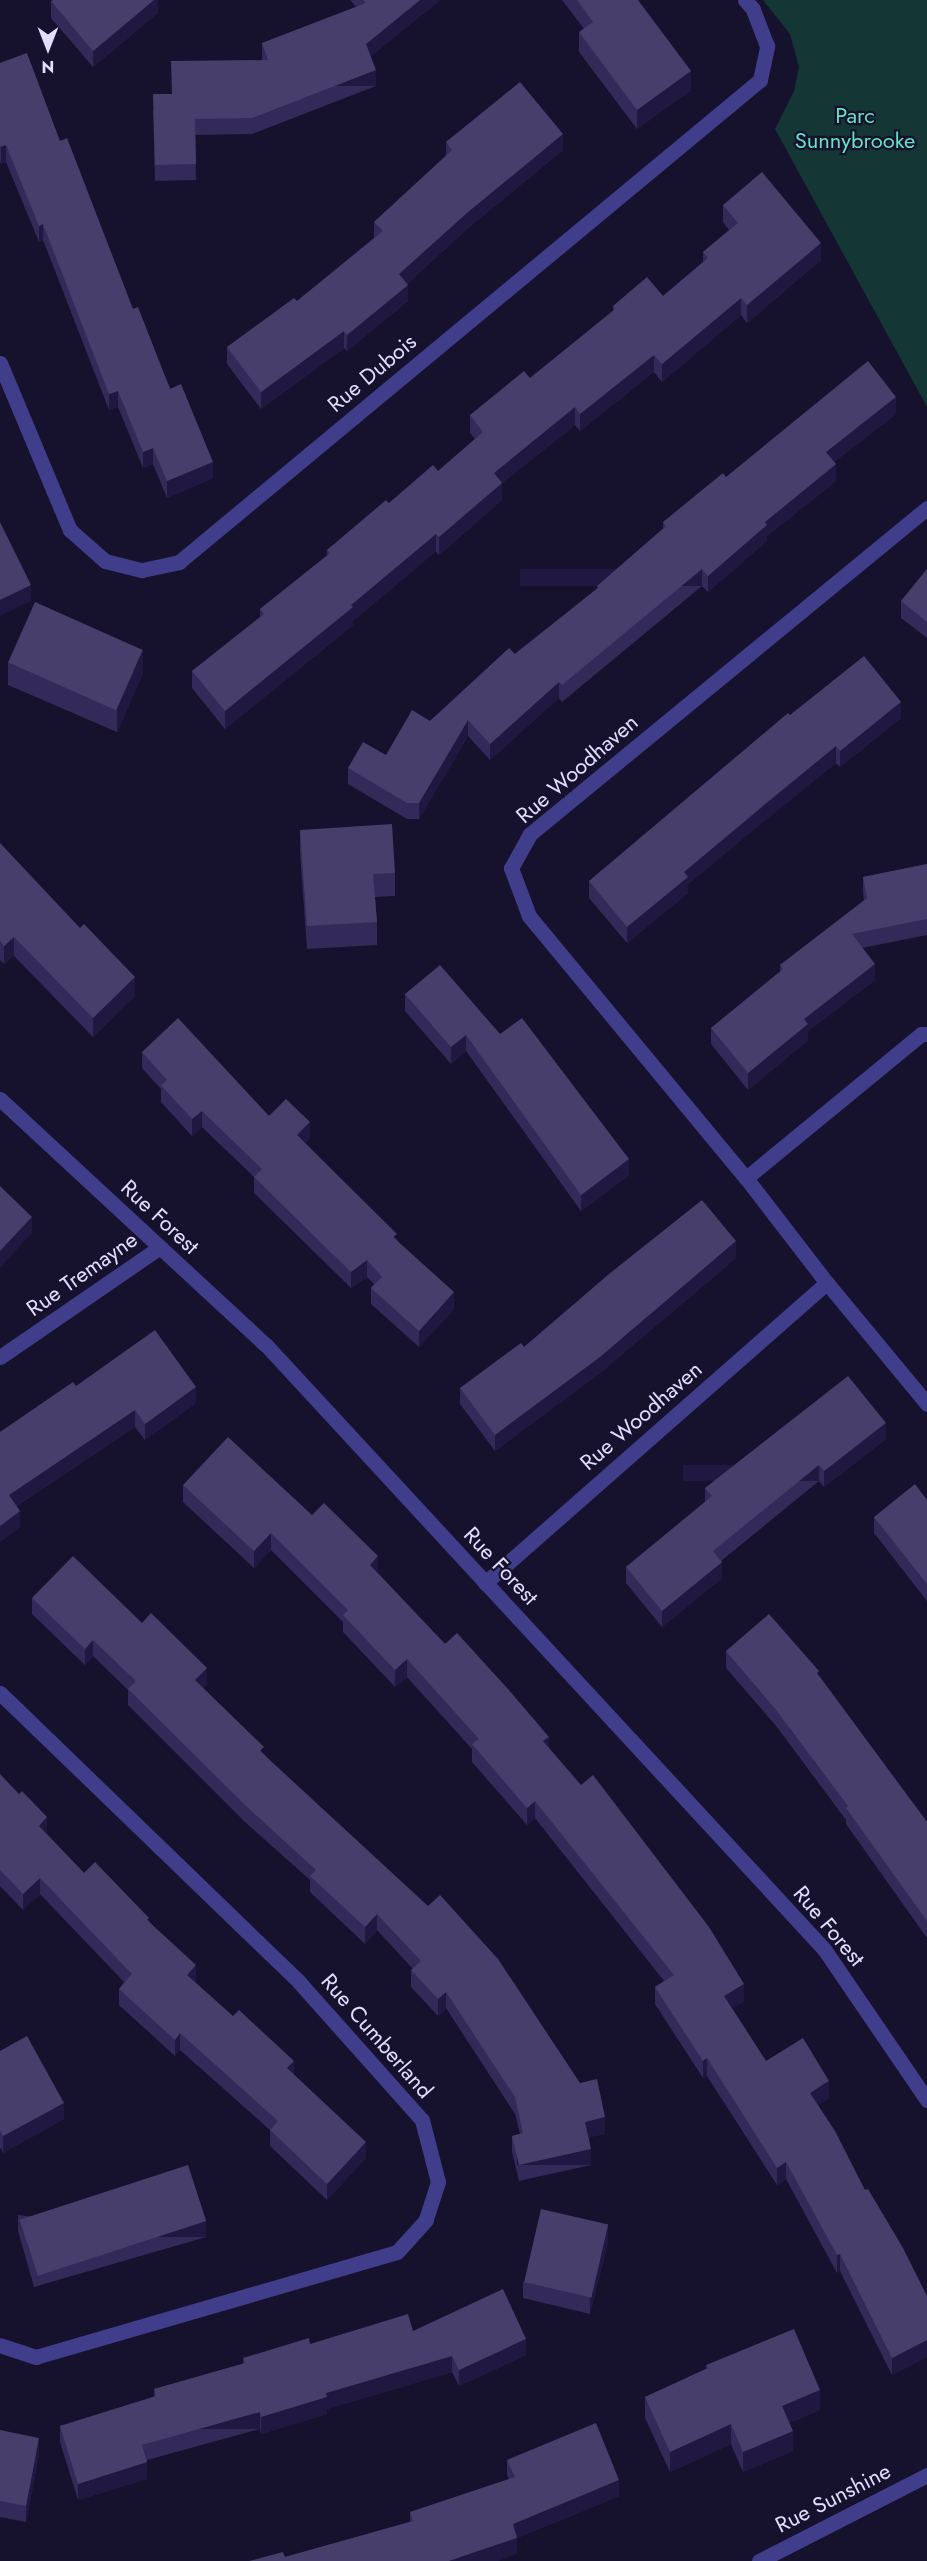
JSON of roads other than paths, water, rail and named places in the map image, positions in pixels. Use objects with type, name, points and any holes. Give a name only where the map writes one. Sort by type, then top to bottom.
[{"type":"street","name":"Rue Dubois","points":[[0,363],[70,530],[105,561],[142,570],[179,562],[760,80],[767,46],[753,9],[745,0]]},
{"type":"street","name":"Rue Woodhaven","points":[[927,508],[530,834],[511,868],[529,916],[746,1178],[827,1283],[927,1404]]},
{"type":"street","points":[[746,1178],[921,1034],[927,1034]]},
{"type":"street","name":"Rue Forest","points":[[0,1099],[266,1345],[824,1949],[927,2100]]},
{"type":"street","name":"Rue Tremayne","points":[[0,1358],[160,1247]]},
{"type":"street","name":"Rue Woodhaven","points":[[486,1583],[827,1283]]},
{"type":"street","name":"Rue Cumberland","points":[[0,1693],[299,1982],[422,2120],[438,2182],[426,2220],[397,2252],[36,2357],[0,2345]]},
{"type":"street","name":"Rue Sunshine","points":[[759,2561],[927,2475]]},
{"type":"park label","name":"Parc Sunnybrooke","points":[[855,128]]}]
